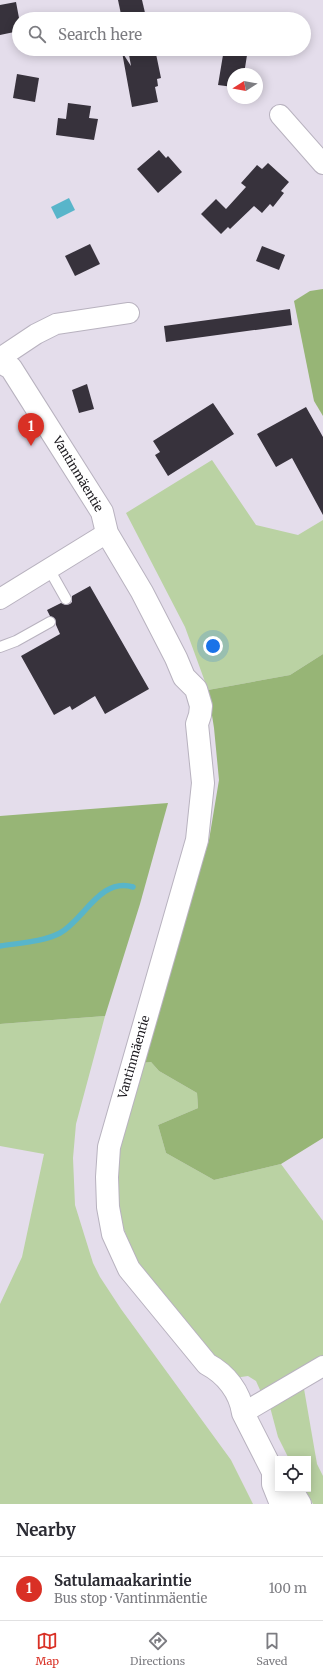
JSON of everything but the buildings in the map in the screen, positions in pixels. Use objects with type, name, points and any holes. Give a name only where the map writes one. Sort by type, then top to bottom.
[{"type":"street","points":[[280,115],[323,164]]},
{"type":"street","points":[[0,358],[36,334],[56,324],[129,313]]},
{"type":"street","name":"Vantinmäentie","points":[[0,362],[11,368],[102,512],[106,532],[142,592],[176,658],[184,677],[196,689],[201,706],[197,724],[203,783],[197,840],[109,1147],[107,1177],[108,1207],[113,1234],[129,1269],[207,1364],[218,1370],[234,1388],[243,1413],[275,1474],[273,1484],[275,1489]]},
{"type":"street","name":"Vantinmäentie","points":[[0,379],[90,520],[106,532]]},
{"type":"street","points":[[0,599],[106,532]]},
{"type":"street","points":[[243,1413],[323,1366]]},
{"type":"street","name":"Vantinmäentie","points":[[276,1492],[281,1504]]},
{"type":"street","points":[[293,1492],[300,1504]]},
{"type":"lane","points":[[49,569],[66,599]]},
{"type":"lane","points":[[0,647],[16,641],[50,622]]},
{"type":"green space","points":[[323,289],[323,416],[314,401],[294,301],[310,291]]},
{"type":"green space","points":[[212,460],[256,525],[298,535],[323,520],[323,654],[290,675],[208,690],[185,627],[126,513]]},
{"type":"green space","points":[[323,654],[323,1138],[281,1164],[214,1180],[166,1153],[158,1125],[198,1108],[197,1093],[159,1071],[151,1062],[141,1063],[209,840],[219,780],[214,728],[208,690],[290,675]]},
{"type":"green space","points":[[168,803],[140,904],[105,1016],[0,1024],[0,816]]},
{"type":"green space","points":[[105,1016],[76,1124],[73,1158],[75,1205],[93,1263],[100,1277],[121,1309],[231,1460],[253,1504],[0,1504],[0,1304],[22,1257],[44,1154],[0,1146],[0,1024]]},
{"type":"green space","points":[[151,1062],[159,1071],[197,1093],[198,1108],[158,1125],[166,1153],[214,1180],[281,1164],[323,1221],[323,1356],[265,1390],[260,1390],[256,1381],[248,1376],[234,1378],[157,1289],[134,1256],[119,1216],[116,1147],[141,1063]]},
{"type":"green space","points":[[303,1383],[317,1464],[323,1476],[323,1504],[313,1504],[307,1492],[311,1492],[311,1456],[288,1456],[278,1437],[270,1407]]},
{"type":"water","points":[[69,198],[75,210],[57,219],[51,207]]},
{"type":"waterway","points":[[0,946],[31,942],[60,933],[69,927],[93,901],[111,888],[121,886],[133,887]]},
{"type":"place","name":"Satulamaakarintie","points":[[31,446]]}]
